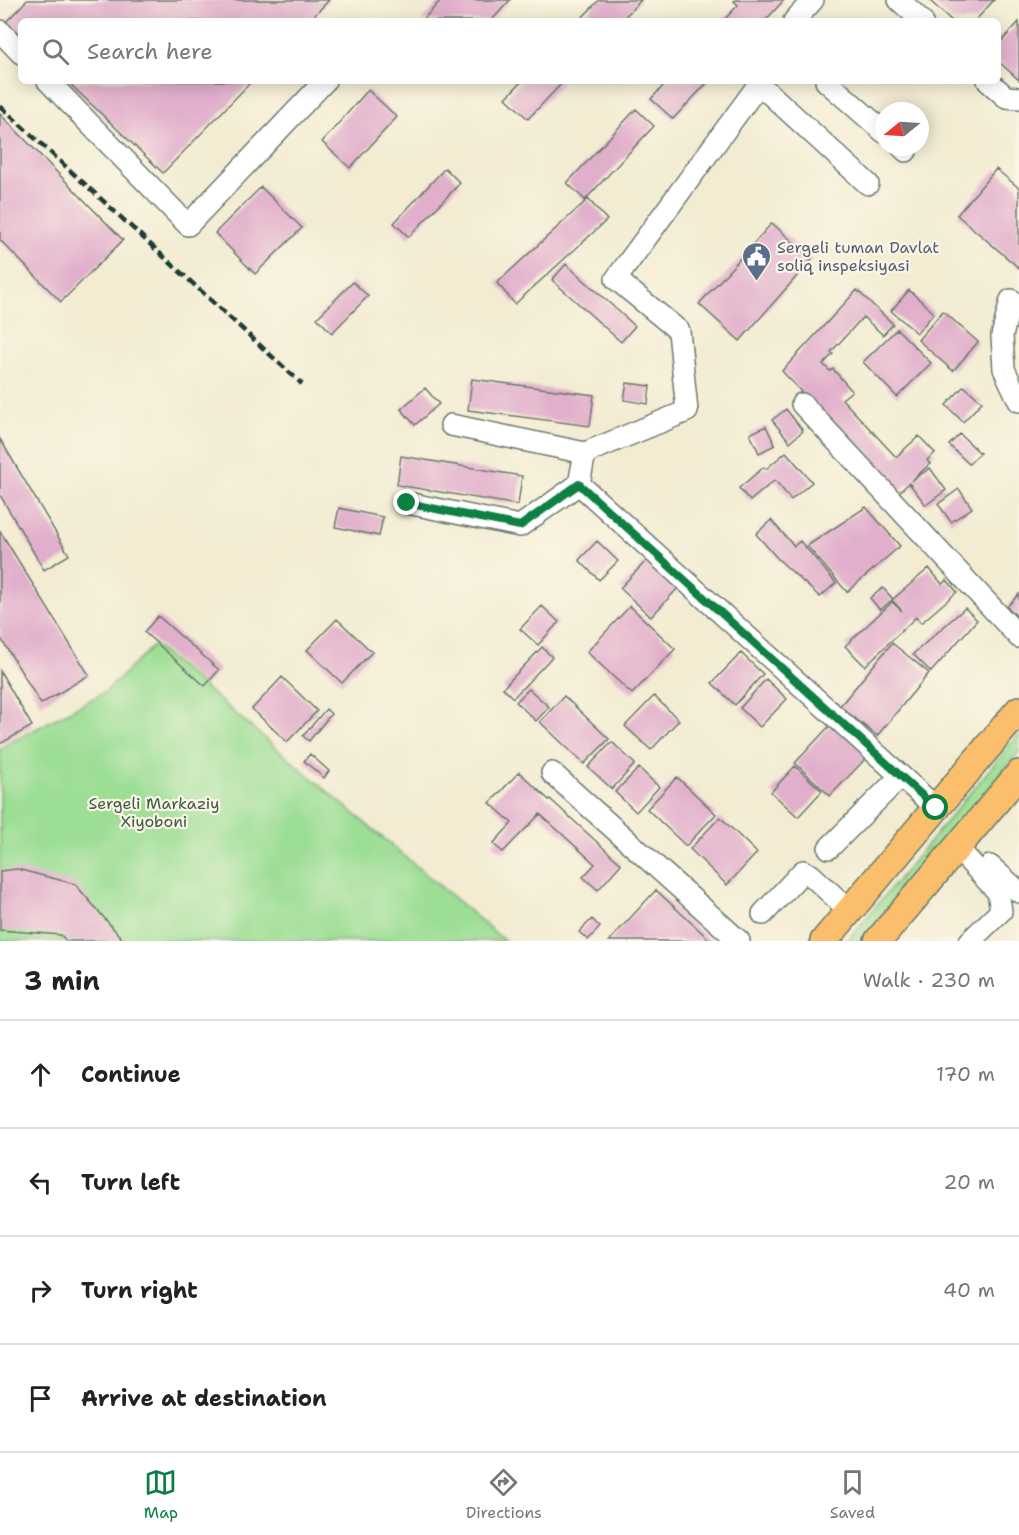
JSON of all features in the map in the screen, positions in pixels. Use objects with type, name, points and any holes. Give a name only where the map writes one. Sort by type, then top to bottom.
[{"type":"main road","points":[[824,941],[1019,710]]},
{"type":"main road","points":[[878,941],[1019,774]]},
{"type":"street","points":[[797,18],[813,0]]},
{"type":"street","points":[[899,0],[919,18]]},
{"type":"street","points":[[0,31],[18,50]]},
{"type":"street","points":[[51,84],[188,225],[322,84]]},
{"type":"street","points":[[451,425],[585,453],[687,411],[679,331],[616,279],[759,84],[868,184]]},
{"type":"street","points":[[829,84],[875,124]]},
{"type":"street","points":[[991,84],[1006,97],[1019,98]]},
{"type":"street","points":[[1011,300],[1002,336],[1004,369],[1019,401]]},
{"type":"street","points":[[802,404],[1019,637]]},
{"type":"street","points":[[407,503],[520,526],[579,484],[585,453]]},
{"type":"street","points":[[579,484],[936,808]]},
{"type":"street","points":[[552,773],[739,941]]},
{"type":"street","points":[[829,848],[901,776]]},
{"type":"street","points":[[959,845],[1019,892]]},
{"type":"street","points":[[959,845],[998,892],[1001,911],[970,941]]},
{"type":"street","points":[[763,914],[803,872],[811,875],[850,911]]},
{"type":"green space","name":"Sergeli Markaziy Xiyoboni","points":[[154,645],[505,941],[0,941],[0,748],[105,692]]},
{"type":"green space","points":[[1019,734],[1019,752],[861,941],[847,941]]},
{"type":"building","points":[[27,0],[329,0],[312,18],[18,18],[18,33],[6,22]]},
{"type":"building","points":[[441,0],[510,0],[494,18],[425,18]]},
{"type":"building","points":[[599,0],[641,0],[624,18],[582,18]]},
{"type":"building","points":[[784,0],[768,18],[726,18],[738,5],[734,1]]},
{"type":"building","points":[[929,0],[994,0],[978,18],[949,18]]},
{"type":"building","points":[[1019,22],[1019,80],[1001,64],[1001,42]]},
{"type":"building","points":[[70,84],[249,84],[163,173]]},
{"type":"building","points":[[519,84],[561,84],[528,119],[506,98]]},
{"type":"building","points":[[665,84],[706,84],[673,119],[651,99]]},
{"type":"building","points":[[368,90],[397,117],[350,168],[322,142]]},
{"type":"building","points":[[636,109],[654,126],[585,200],[567,183]]},
{"type":"building","points":[[0,114],[123,240],[61,302],[0,240]]},
{"type":"building","points":[[445,168],[460,183],[409,237],[394,223]]},
{"type":"building","points":[[996,169],[1019,188],[1019,268],[957,215]]},
{"type":"building","points":[[261,187],[302,228],[255,274],[215,233]]},
{"type":"building","points":[[588,199],[607,220],[515,304],[497,283]]},
{"type":"building","name":"Sergeli tuman Davlat soliq inspeksiyasi","points":[[772,223],[812,259],[740,341],[699,304]]},
{"type":"building","points":[[566,264],[635,326],[621,342],[552,280]]},
{"type":"building","points":[[353,282],[368,296],[332,333],[317,318]]},
{"type":"building","points":[[857,290],[893,324],[883,335],[863,317],[823,364],[830,371],[833,369],[852,391],[842,399],[896,457],[919,436],[935,453],[927,460],[930,464],[911,481],[930,468],[946,490],[926,505],[909,483],[895,496],[814,403],[782,371]]},
{"type":"building","points":[[909,290],[934,313],[917,333],[891,311]]},
{"type":"building","points":[[943,311],[978,342],[953,371],[918,340]]},
{"type":"building","points":[[897,329],[931,363],[897,397],[863,362]]},
{"type":"building","points":[[472,379],[594,395],[590,426],[468,410]]},
{"type":"building","points":[[627,383],[650,386],[648,404],[624,400]]},
{"type":"building","points":[[964,386],[982,402],[963,422],[946,405]]},
{"type":"building","points":[[425,388],[439,404],[415,425],[401,409]]},
{"type":"building","points":[[786,409],[803,431],[790,442],[772,420]]},
{"type":"building","points":[[766,426],[775,445],[759,453],[750,434]]},
{"type":"building","points":[[960,434],[980,453],[969,464],[949,445]]},
{"type":"building","points":[[0,439],[69,555],[44,570],[0,495]]},
{"type":"building","points":[[786,452],[812,482],[791,500],[775,480],[750,501],[739,488]]},
{"type":"building","points":[[401,456],[522,476],[518,505],[397,485]]},
{"type":"building","points":[[959,489],[972,508],[951,522],[938,504]]},
{"type":"building","points":[[866,507],[900,546],[847,592],[807,546]]},
{"type":"building","points":[[339,508],[383,517],[379,536],[335,527]]},
{"type":"building","points":[[771,520],[794,546],[800,541],[836,583],[820,597],[778,559],[756,534]]},
{"type":"building","points":[[0,531],[89,675],[41,704],[0,637]]},
{"type":"building","points":[[597,541],[618,561],[599,580],[579,560]]},
{"type":"building","points":[[648,559],[678,588],[651,617],[620,588]]},
{"type":"building","points":[[929,568],[942,584],[947,580],[957,592],[921,623],[916,617],[865,666],[845,646],[892,602],[902,611],[892,600]]},
{"type":"building","points":[[883,588],[893,599],[880,610],[870,598]]},
{"type":"building","points":[[1019,594],[1019,618],[1007,607]]},
{"type":"building","points":[[542,606],[559,622],[538,645],[520,629]]},
{"type":"building","points":[[630,606],[675,649],[632,694],[587,652]]},
{"type":"building","points":[[965,608],[977,620],[931,672],[913,654]]},
{"type":"building","points":[[158,616],[219,670],[205,686],[144,632]]},
{"type":"building","points":[[337,619],[372,652],[342,683],[307,650]]},
{"type":"building","points":[[892,643],[929,673],[877,736],[840,706]]},
{"type":"building","points":[[542,647],[552,657],[513,698],[503,688]]},
{"type":"building","points":[[741,653],[763,674],[735,705],[712,683]]},
{"type":"building","points":[[0,671],[32,726],[0,744]]},
{"type":"building","points":[[282,677],[317,711],[287,742],[252,709]]},
{"type":"building","points":[[766,679],[787,699],[760,727],[740,708]]},
{"type":"building","points":[[529,689],[549,707],[536,721],[516,702]]},
{"type":"building","points":[[564,696],[609,739],[584,764],[540,722]]},
{"type":"building","points":[[654,696],[679,720],[651,750],[625,726]]},
{"type":"building","points":[[326,709],[331,714],[309,741],[303,736]]},
{"type":"building","points":[[833,722],[869,755],[830,796],[795,763]]},
{"type":"building","points":[[612,742],[635,764],[612,789],[588,767]]},
{"type":"building","points":[[310,754],[329,771],[324,778],[304,761]]},
{"type":"building","points":[[795,766],[822,791],[798,817],[771,792]]},
{"type":"building","points":[[639,768],[659,787],[636,812],[615,792]]},
{"type":"building","points":[[519,772],[621,864],[598,890],[583,877],[595,864],[540,814],[503,852],[493,844],[512,823],[490,803]]},
{"type":"building","points":[[677,777],[716,814],[686,846],[647,809]]},
{"type":"building","points":[[720,817],[757,853],[727,885],[690,849]]},
{"type":"building","points":[[17,869],[75,884],[124,941],[66,941],[61,935],[0,930],[0,871]]},
{"type":"building","points":[[656,890],[711,941],[609,941]]},
{"type":"building","points":[[592,919],[600,927],[588,940],[579,932]]},
{"type":"railway","points":[[0,106],[302,384]]},
{"type":"place","name":"Sergeli tuman Davlat soliq inspeksiyasi","points":[[756,282]]},
{"type":"route","points":[[407,503],[520,526],[579,484],[936,808]]}]
